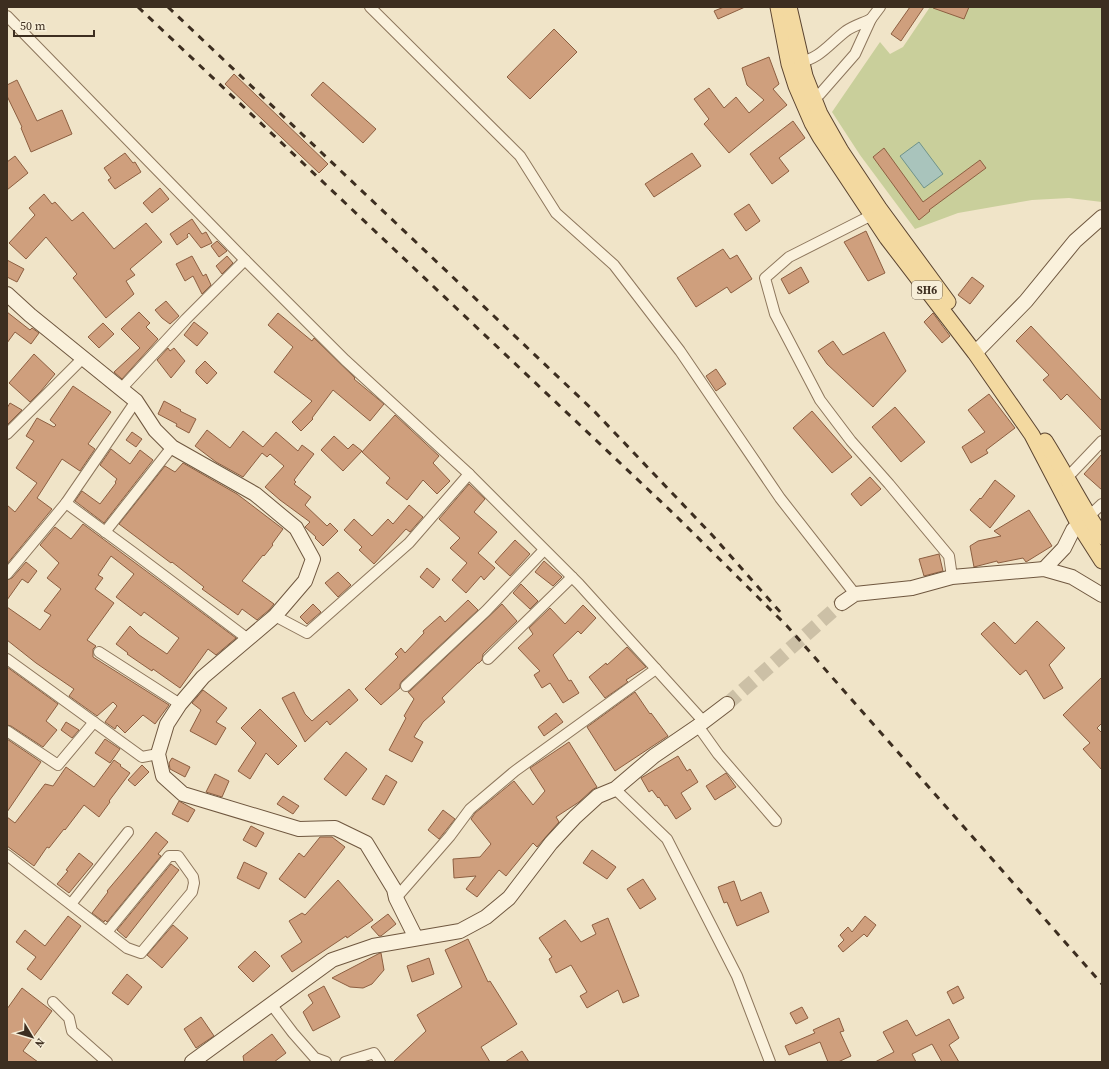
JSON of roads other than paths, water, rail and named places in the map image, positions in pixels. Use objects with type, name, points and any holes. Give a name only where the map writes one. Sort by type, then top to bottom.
[{"type":"main road","points":[[778,7],[796,63],[805,76],[809,102],[820,114],[845,158],[978,350],[1038,430],[1063,482],[1084,520],[1102,561]]},
{"type":"main road","points":[[789,7],[796,63]]},
{"type":"main road","name":"SH6","points":[[809,102],[812,122],[820,137],[887,238],[978,350]]},
{"type":"main road","points":[[1084,520],[1102,537]]},
{"type":"street","points":[[370,7],[520,156],[556,214],[614,265],[680,351],[780,498],[855,594]]},
{"type":"street","points":[[809,102],[820,94],[854,54],[871,19],[880,7]]},
{"type":"street","points":[[7,16],[245,260],[345,360],[469,474],[544,550],[572,576],[656,669],[701,724],[718,754],[776,821]]},
{"type":"street","points":[[796,63],[817,56],[847,30],[871,19]]},
{"type":"street","points":[[872,215],[789,257],[765,278],[775,314],[820,400],[851,441],[890,484],[949,556],[952,577]]},
{"type":"street","points":[[978,350],[1026,301],[1075,241],[1102,217]]},
{"type":"street","points":[[121,389],[186,319],[245,260]]},
{"type":"street","points":[[7,294],[30,315],[136,401],[155,430],[172,448],[255,494],[296,528],[313,559],[306,581],[275,616],[203,677],[180,704],[168,724],[158,754],[163,776],[183,794],[299,829],[335,828],[366,843],[394,889],[396,898],[416,938]]},
{"type":"street","points":[[7,434],[83,358]]},
{"type":"street","points":[[7,574],[66,504],[136,401]]},
{"type":"street","points":[[1063,482],[1102,441]]},
{"type":"street","points":[[105,532],[172,448]]},
{"type":"street","points":[[275,616],[307,633],[409,543],[469,474]]},
{"type":"street","points":[[66,504],[248,639]]},
{"type":"street","points":[[1044,570],[1064,548],[1073,530],[1102,504]]},
{"type":"street","points":[[406,686],[486,611],[544,550]]},
{"type":"street","points":[[842,603],[855,594],[912,588],[952,577],[1044,570],[1072,577],[1102,595]]},
{"type":"street","points":[[488,659],[572,576]]},
{"type":"street","points":[[99,652],[180,704]]},
{"type":"street","points":[[7,659],[142,757],[158,754]]},
{"type":"street","points":[[396,898],[450,836],[470,809],[515,771],[656,669]]},
{"type":"street","points":[[192,1062],[332,960],[373,946],[460,931],[486,917],[509,898],[551,843],[574,817],[598,796],[615,789],[654,756],[701,724],[727,704]]},
{"type":"street","points":[[7,731],[58,765],[94,722]]},
{"type":"street","points":[[615,789],[667,838],[737,976],[770,1062]]},
{"type":"street","points":[[71,904],[128,832]]},
{"type":"street","points":[[7,855],[127,948],[141,953],[192,892],[194,883],[193,877],[178,856],[169,856],[107,932]]},
{"type":"street","points":[[53,1002],[69,1018],[72,1031],[107,1062]]},
{"type":"street","points":[[271,1004],[293,1033],[315,1058],[326,1062]]},
{"type":"street","points":[[345,1062],[374,1053],[380,1062]]},
{"type":"water","points":[[919,142],[943,174],[924,188],[900,156]]},
{"type":"tunnel","points":[[727,704],[842,603]]},
{"type":"railway","points":[[138,7],[674,514],[787,626],[1102,984]]},
{"type":"railway","points":[[168,7],[594,411],[713,536],[782,614]]}]
